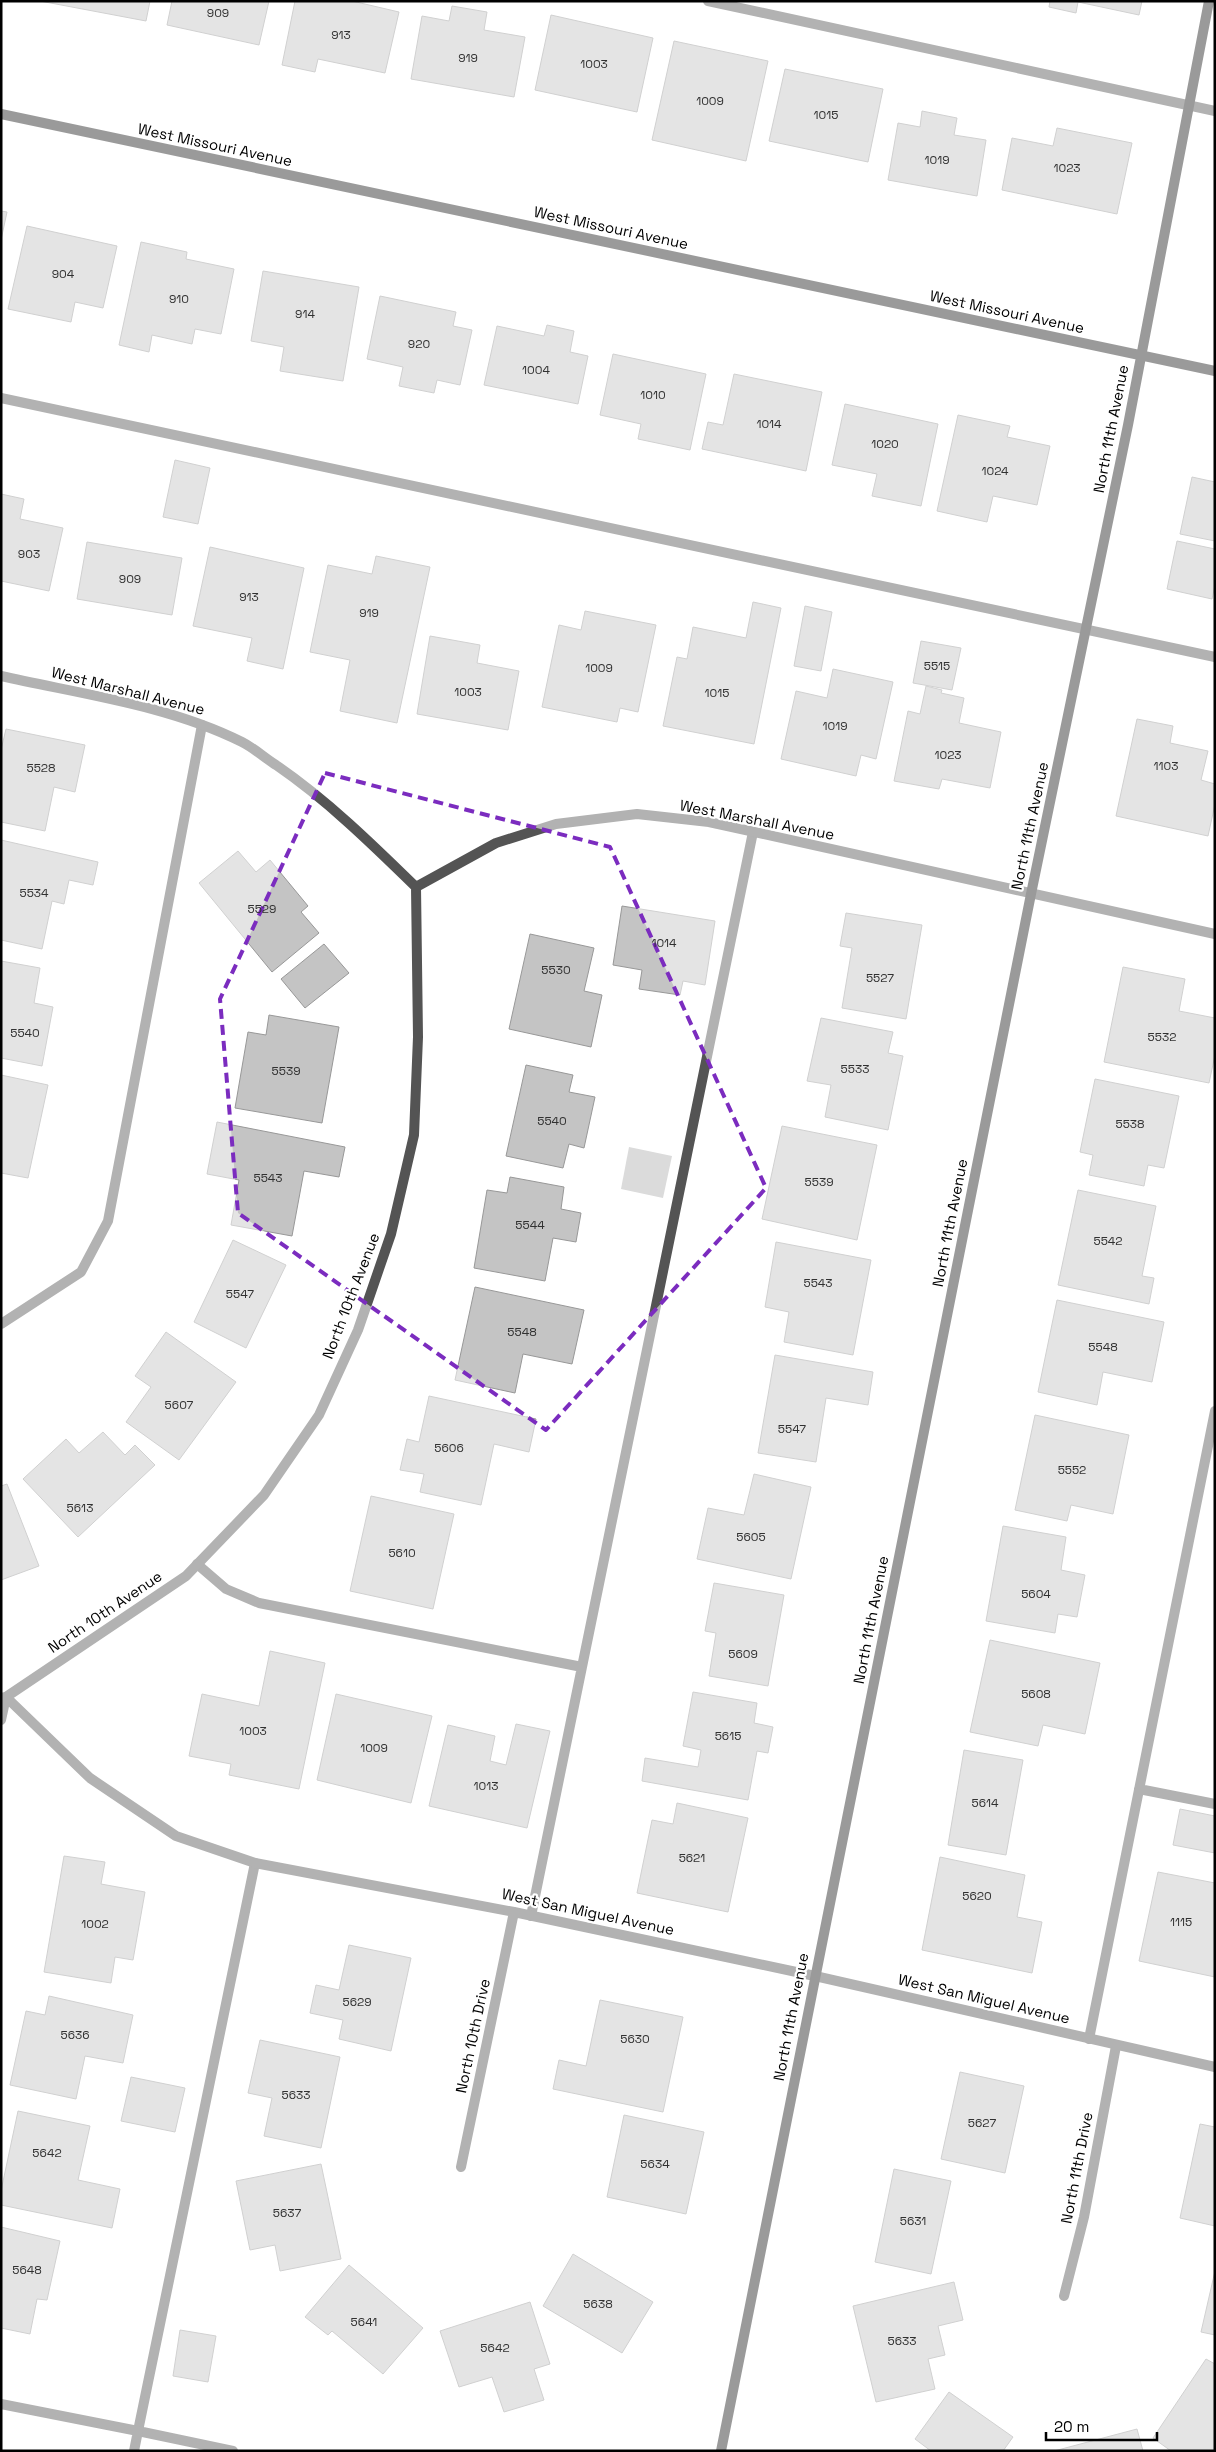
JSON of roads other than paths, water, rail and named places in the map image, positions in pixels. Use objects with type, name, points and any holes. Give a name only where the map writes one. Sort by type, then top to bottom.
[{"type":"street","points":[[708,1],[1215,111]]},
{"type":"street","name":"North 11th Avenue","points":[[721,2451],[1031,894],[1087,629],[1209,1]]},
{"type":"street","name":"West Missouri Avenue","points":[[1,114],[1215,371]]},
{"type":"street","points":[[1,398],[1215,656]]},
{"type":"street","name":"West Marshall Avenue","points":[[1,676],[152,710],[202,724],[243,742],[296,779],[354,826],[416,887],[496,843],[556,824],[637,814],[710,822],[1215,934]]},
{"type":"street","points":[[1,1324],[81,1272],[108,1221],[202,724]]},
{"type":"street","points":[[531,1916],[752,832]]},
{"type":"street","name":"North 10th Avenue","points":[[4,1697],[186,1576],[264,1495],[319,1416],[358,1330],[391,1234],[414,1135],[418,1037],[416,887]]},
{"type":"street","points":[[1089,2039],[1215,1411]]},
{"type":"street","points":[[197,1564],[226,1589],[259,1603],[582,1667]]},
{"type":"street","points":[[1,1720],[4,1697]]},
{"type":"street","name":"West San Miguel Avenue","points":[[4,1697],[90,1778],[176,1836],[255,1863],[514,1912],[815,1976],[1215,2067]]},
{"type":"street","points":[[1139,1789],[1215,1804]]},
{"type":"street","points":[[134,2451],[255,1863]]},
{"type":"street","name":"North 10th Drive","points":[[461,2167],[514,1912]]},
{"type":"street","name":"North 11th Drive","points":[[1064,2296],[1084,2217],[1116,2046]]},
{"type":"street","points":[[1,2404],[233,2451]]}]
